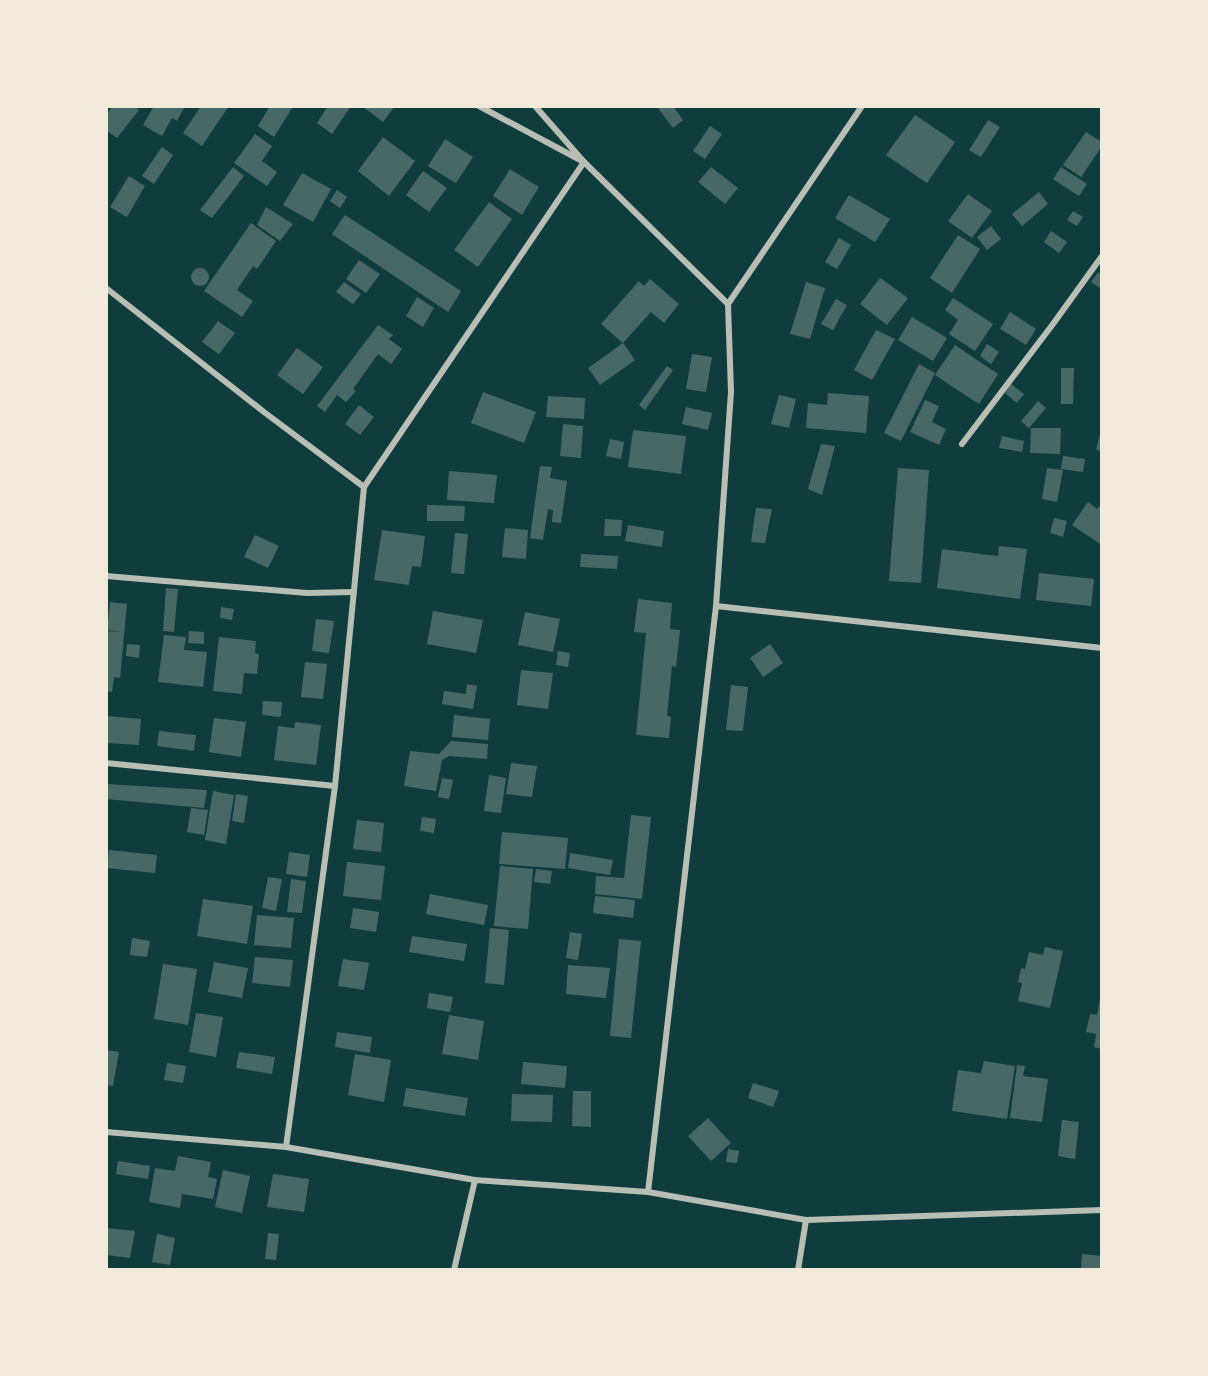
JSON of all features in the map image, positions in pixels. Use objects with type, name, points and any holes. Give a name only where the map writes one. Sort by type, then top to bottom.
[{"type":"street","points":[[479,106],[584,162]]},
{"type":"street","points":[[535,106],[584,162],[728,304]]},
{"type":"street","points":[[648,1192],[716,606],[731,392],[728,304],[862,106]]},
{"type":"street","points":[[286,1147],[335,786],[364,487],[584,162]]},
{"type":"street","points":[[962,444],[1053,324],[1101,256]]},
{"type":"street","points":[[106,288],[364,487]]},
{"type":"street","points":[[106,576],[307,593],[354,592]]},
{"type":"street","points":[[716,606],[1101,648]]},
{"type":"street","points":[[106,763],[335,786]]},
{"type":"street","points":[[106,1132],[286,1147],[475,1180],[648,1192],[806,1221],[1101,1210]]},
{"type":"street","points":[[454,1269],[475,1180]]},
{"type":"street","points":[[798,1269],[806,1221]]},
{"type":"building","points":[[113,106],[135,106],[139,110],[117,138],[106,130],[106,115]]},
{"type":"building","points":[[154,106],[185,106],[177,121],[172,118],[162,136],[143,125]]},
{"type":"building","points":[[201,106],[229,106],[202,146],[183,133]]},
{"type":"building","points":[[270,106],[292,108],[274,137],[258,126]]},
{"type":"building","points":[[328,106],[351,106],[332,134],[317,123]]},
{"type":"building","points":[[362,106],[395,106],[383,122]]},
{"type":"building","points":[[673,106],[683,120],[673,128],[658,108]]},
{"type":"building","points":[[915,115],[955,142],[927,183],[886,155]]},
{"type":"building","points":[[988,120],[1000,127],[981,157],[969,150]]},
{"type":"building","points":[[710,126],[722,134],[705,159],[693,151]]},
{"type":"building","points":[[1086,132],[1102,142],[1102,146],[1081,177],[1063,165]]},
{"type":"building","points":[[255,134],[272,146],[262,161],[277,172],[267,186],[234,163]]},
{"type":"building","points":[[383,137],[415,161],[389,196],[358,171]]},
{"type":"building","points":[[445,139],[473,157],[456,183],[428,166]]},
{"type":"building","points":[[162,147],[173,155],[154,184],[142,176]]},
{"type":"building","points":[[233,167],[244,176],[212,218],[200,210]]},
{"type":"building","points":[[711,167],[738,188],[725,204],[698,182]]},
{"type":"building","points":[[1061,167],[1087,184],[1079,196],[1053,179]]},
{"type":"building","points":[[510,169],[539,187],[522,215],[493,196]]},
{"type":"building","points":[[423,171],[447,188],[429,212],[406,195]]},
{"type":"building","points":[[302,173],[331,189],[313,222],[283,205]]},
{"type":"building","points":[[129,176],[145,186],[127,217],[110,207]]},
{"type":"building","points":[[337,190],[347,197],[340,208],[330,201]]},
{"type":"building","points":[[1039,192],[1048,204],[1022,226],[1012,214]]},
{"type":"building","points":[[968,194],[992,211],[972,238],[948,221]]},
{"type":"building","points":[[849,195],[890,219],[875,242],[835,218]]},
{"type":"building","points":[[489,202],[512,219],[478,267],[454,250]]},
{"type":"building","points":[[266,207],[293,224],[280,241],[257,225]]},
{"type":"building","points":[[1073,211],[1083,217],[1077,226],[1067,220]]},
{"type":"building","points":[[345,215],[461,291],[448,312],[332,234]]},
{"type":"building","points":[[251,223],[276,241],[257,269],[253,266],[237,290],[253,301],[242,317],[204,291]]},
{"type":"building","points":[[991,226],[1001,239],[987,250],[977,237]]},
{"type":"building","points":[[1051,231],[1067,242],[1059,253],[1044,242]]},
{"type":"building","points":[[958,235],[980,249],[952,293],[930,278]]},
{"type":"building","points":[[839,238],[851,245],[837,269],[825,262]]},
{"type":"building","points":[[359,260],[380,274],[366,293],[346,279]]},
{"type":"building","points":[[200,268],[206,271],[209,277],[206,283],[200,286],[194,283],[191,277],[194,271]]},
{"type":"building","points":[[1098,272],[1102,275],[1102,289],[1091,282]]},
{"type":"building","points":[[880,278],[908,298],[887,325],[860,304]]},
{"type":"building","points":[[650,279],[679,304],[664,323],[651,312],[623,343],[601,324],[639,281],[644,286]]},
{"type":"building","points":[[344,282],[361,294],[353,304],[336,292]]},
{"type":"building","points":[[806,282],[825,288],[810,339],[790,334]]},
{"type":"building","points":[[417,297],[434,308],[423,327],[406,316]]},
{"type":"building","points":[[953,298],[993,324],[975,351],[949,334],[958,320],[945,310]]},
{"type":"building","points":[[836,299],[847,305],[833,330],[821,324]]},
{"type":"building","points":[[1010,312],[1036,329],[1026,345],[1000,329]]},
{"type":"building","points":[[912,317],[947,338],[933,361],[898,340]]},
{"type":"building","points":[[218,321],[235,333],[219,354],[202,342]]},
{"type":"building","points":[[378,325],[393,335],[389,339],[402,349],[391,364],[378,354],[353,389],[356,391],[346,402],[337,395],[325,412],[317,406]]},
{"type":"building","points":[[876,330],[895,339],[872,380],[854,370]]},
{"type":"building","points":[[623,343],[635,360],[600,385],[588,368]]},
{"type":"building","points":[[987,344],[999,352],[991,364],[980,356]]},
{"type":"building","points":[[955,345],[998,374],[979,404],[935,375]]},
{"type":"building","points":[[297,348],[323,367],[303,394],[277,375]]},
{"type":"building","points":[[692,354],[712,357],[706,392],[686,389]]},
{"type":"building","points":[[919,364],[935,373],[901,441],[884,433]]},
{"type":"building","points":[[667,366],[673,370],[645,410],[639,405]]},
{"type":"building","points":[[1061,368],[1074,368],[1073,404],[1061,404]]},
{"type":"building","points":[[1011,384],[1024,394],[1017,403],[1005,393]]},
{"type":"building","points":[[483,392],[536,412],[524,443],[471,423]]},
{"type":"building","points":[[828,393],[869,396],[866,433],[806,428],[808,403],[827,405]]},
{"type":"building","points":[[779,395],[796,399],[789,428],[771,424]]},
{"type":"building","points":[[548,396],[585,398],[584,419],[546,417]]},
{"type":"building","points":[[925,400],[939,406],[932,422],[946,429],[939,445],[910,432]]},
{"type":"building","points":[[1038,401],[1046,408],[1029,428],[1021,421]]},
{"type":"building","points":[[359,405],[374,417],[360,435],[345,424]]},
{"type":"building","points":[[686,407],[712,413],[708,430],[682,424]]},
{"type":"building","points":[[563,424],[583,426],[581,458],[560,456]]},
{"type":"building","points":[[1031,428],[1061,428],[1060,454],[1030,453]]},
{"type":"building","points":[[633,430],[686,436],[681,474],[628,467]]},
{"type":"building","points":[[1102,430],[1102,451],[1096,450]]},
{"type":"building","points":[[1002,436],[1024,441],[1022,452],[999,448]]},
{"type":"building","points":[[610,439],[624,442],[621,459],[606,456]]},
{"type":"building","points":[[821,444],[835,446],[822,495],[808,489]]},
{"type":"building","points":[[1063,456],[1085,459],[1083,472],[1061,469]]},
{"type":"building","points":[[540,466],[552,467],[550,478],[567,481],[561,523],[552,522],[553,510],[548,509],[543,540],[530,538]]},
{"type":"building","points":[[898,468],[929,470],[921,583],[889,581]]},
{"type":"building","points":[[1047,468],[1063,470],[1057,502],[1042,499]]},
{"type":"building","points":[[449,471],[497,475],[494,503],[447,500]]},
{"type":"building","points":[[1088,502],[1097,509],[1102,503],[1102,545],[1072,525]]},
{"type":"building","points":[[427,505],[465,506],[464,521],[427,521]]},
{"type":"building","points":[[756,508],[772,509],[765,543],[751,542]]},
{"type":"building","points":[[1054,518],[1067,521],[1063,537],[1050,533]]},
{"type":"building","points":[[605,519],[622,520],[621,536],[604,536]]},
{"type":"building","points":[[628,525],[664,531],[662,547],[625,541]]},
{"type":"building","points":[[505,528],[528,530],[526,559],[502,557]]},
{"type":"building","points":[[382,530],[425,536],[421,567],[412,566],[409,585],[374,580]]},
{"type":"building","points":[[455,533],[468,534],[464,574],[451,573]]},
{"type":"building","points":[[255,535],[279,546],[268,568],[244,557]]},
{"type":"building","points":[[999,546],[1027,549],[1020,599],[937,588],[942,549],[998,556]]},
{"type":"building","points":[[581,554],[618,556],[617,569],[580,567]]},
{"type":"building","points":[[1039,573],[1094,579],[1091,606],[1036,600]]},
{"type":"building","points":[[166,588],[178,589],[174,632],[163,631]]},
{"type":"building","points":[[638,599],[672,603],[670,629],[680,630],[676,667],[672,666],[667,716],[671,717],[669,738],[636,735],[646,633],[634,632]]},
{"type":"building","points":[[110,602],[127,604],[120,678],[114,677],[112,692],[106,691],[107,631],[122,632],[107,630]]},
{"type":"building","points":[[221,607],[234,609],[232,620],[220,618]]},
{"type":"building","points":[[433,611],[483,620],[476,653],[427,644]]},
{"type":"building","points":[[525,612],[560,619],[553,652],[518,645]]},
{"type":"building","points":[[316,619],[334,621],[329,653],[312,651]]},
{"type":"building","points":[[189,631],[204,632],[204,644],[188,643]]},
{"type":"building","points":[[164,635],[186,637],[184,650],[207,652],[203,687],[158,682]]},
{"type":"building","points":[[219,637],[256,641],[255,653],[259,654],[257,674],[244,673],[242,694],[213,691]]},
{"type":"building","points":[[127,644],[140,645],[139,658],[126,656]]},
{"type":"building","points":[[770,644],[783,663],[763,677],[750,658]]},
{"type":"building","points":[[558,651],[570,653],[568,667],[556,665]]},
{"type":"building","points":[[305,662],[327,664],[323,699],[301,697]]},
{"type":"building","points":[[521,670],[553,673],[548,709],[517,705]]},
{"type":"building","points":[[467,684],[477,686],[473,709],[442,704],[444,691],[466,694]]},
{"type":"building","points":[[731,685],[748,687],[743,731],[726,730]]},
{"type":"building","points":[[263,701],[282,702],[281,717],[262,715]]},
{"type":"building","points":[[454,715],[490,719],[488,740],[452,737]]},
{"type":"building","points":[[106,716],[141,719],[139,745],[106,743]]},
{"type":"building","points":[[214,718],[246,722],[241,757],[209,752]]},
{"type":"building","points":[[295,722],[321,725],[316,765],[274,760],[278,726],[294,728]]},
{"type":"building","points":[[159,731],[196,735],[194,751],[157,746]]},
{"type":"building","points":[[451,741],[488,744],[487,759],[449,756],[442,760],[436,791],[404,786],[410,751],[439,754]]},
{"type":"building","points":[[511,763],[537,766],[532,797],[506,794]]},
{"type":"building","points":[[489,775],[506,778],[501,813],[484,811]]},
{"type":"building","points":[[442,778],[453,780],[449,799],[438,797]]},
{"type":"building","points":[[106,784],[207,790],[204,808],[106,799]]},
{"type":"building","points":[[213,791],[234,795],[226,844],[205,840]]},
{"type":"building","points":[[236,794],[248,796],[244,823],[232,821]]},
{"type":"building","points":[[191,808],[208,810],[204,835],[187,832]]},
{"type":"building","points":[[631,815],[651,817],[642,899],[595,894],[596,876],[624,878]]},
{"type":"building","points":[[422,817],[436,819],[434,833],[420,831]]},
{"type":"building","points":[[357,820],[384,823],[381,852],[353,849]]},
{"type":"building","points":[[502,832],[568,838],[565,869],[499,864]]},
{"type":"building","points":[[109,850],[157,855],[155,873],[107,868]]},
{"type":"building","points":[[289,852],[310,855],[307,877],[286,874]]},
{"type":"building","points":[[570,853],[613,860],[610,875],[568,868]]},
{"type":"building","points":[[347,862],[385,866],[381,900],[343,896]]},
{"type":"building","points":[[500,866],[533,869],[528,929],[494,926]]},
{"type":"building","points":[[536,869],[552,871],[550,884],[534,882]]},
{"type":"building","points":[[268,877],[282,879],[276,911],[262,908]]},
{"type":"building","points":[[291,879],[306,881],[302,913],[287,912]]},
{"type":"building","points":[[430,894],[488,905],[484,925],[426,914]]},
{"type":"building","points":[[595,896],[635,900],[633,918],[593,913]]},
{"type":"building","points":[[203,899],[253,906],[247,944],[197,936]]},
{"type":"building","points":[[353,908],[379,912],[376,932],[350,928]]},
{"type":"building","points":[[257,915],[294,918],[291,948],[254,945]]},
{"type":"building","points":[[490,928],[509,930],[504,985],[485,983]]},
{"type":"building","points":[[570,932],[582,934],[578,960],[566,958]]},
{"type":"building","points":[[412,936],[467,944],[464,961],[409,952]]},
{"type":"building","points":[[132,938],[150,941],[147,957],[130,955]]},
{"type":"building","points":[[619,939],[641,941],[631,1038],[610,1036]]},
{"type":"building","points":[[1045,947],[1063,951],[1050,1008],[1018,1001],[1022,983],[1018,982],[1021,968],[1025,969],[1029,952],[1043,955]]},
{"type":"building","points":[[255,957],[293,960],[290,987],[252,983]]},
{"type":"building","points":[[343,959],[369,963],[364,990],[338,986]]},
{"type":"building","points":[[214,962],[248,968],[242,998],[208,992]]},
{"type":"building","points":[[163,964],[197,969],[188,1025],[154,1019]]},
{"type":"building","points":[[568,965],[610,968],[606,998],[566,994]]},
{"type":"building","points":[[429,993],[453,997],[450,1012],[427,1008]]},
{"type":"building","points":[[1100,999],[1102,999],[1102,1049],[1094,1047],[1096,1034],[1086,1032],[1090,1014],[1097,1015]]},
{"type":"building","points":[[196,1013],[223,1017],[216,1057],[189,1052]]},
{"type":"building","points":[[449,1015],[484,1021],[478,1060],[442,1054]]},
{"type":"building","points":[[337,1032],[372,1037],[370,1053],[335,1047]]},
{"type":"building","points":[[106,1050],[119,1052],[113,1086],[106,1085]]},
{"type":"building","points":[[239,1052],[275,1057],[272,1074],[236,1068]]},
{"type":"building","points":[[355,1054],[391,1060],[384,1102],[348,1095]]},
{"type":"building","points":[[984,1061],[1015,1066],[1007,1119],[952,1111],[958,1070],[981,1073]]},
{"type":"building","points":[[523,1062],[567,1066],[565,1088],[521,1084]]},
{"type":"building","points":[[167,1063],[186,1066],[183,1083],[164,1080]]},
{"type":"building","points":[[1017,1065],[1025,1066],[1023,1076],[1048,1079],[1042,1122],[1010,1118]]},
{"type":"building","points":[[753,1083],[779,1091],[773,1107],[748,1098]]},
{"type":"building","points":[[406,1088],[468,1098],[465,1116],[403,1106]]},
{"type":"building","points":[[573,1091],[591,1091],[591,1127],[572,1126]]},
{"type":"building","points":[[512,1094],[553,1095],[552,1122],[511,1121]]},
{"type":"building","points":[[708,1118],[731,1143],[711,1161],[688,1136]]},
{"type":"building","points":[[1062,1120],[1079,1122],[1075,1159],[1058,1156]]},
{"type":"building","points":[[728,1149],[739,1151],[737,1163],[726,1162]]},
{"type":"building","points":[[178,1156],[211,1162],[208,1177],[217,1179],[213,1199],[182,1194],[180,1208],[149,1202],[155,1168],[175,1171]]},
{"type":"building","points":[[118,1161],[150,1166],[148,1179],[116,1174]]},
{"type":"building","points":[[223,1170],[250,1176],[242,1213],[215,1207]]},
{"type":"building","points":[[273,1174],[309,1179],[304,1212],[267,1207]]},
{"type":"building","points":[[106,1228],[135,1231],[130,1258],[106,1255]]},
{"type":"building","points":[[268,1233],[279,1234],[276,1260],[265,1259]]},
{"type":"building","points":[[157,1234],[175,1238],[170,1265],[152,1262]]},
{"type":"building","points":[[1082,1254],[1102,1256],[1102,1270],[1081,1270]]}]
